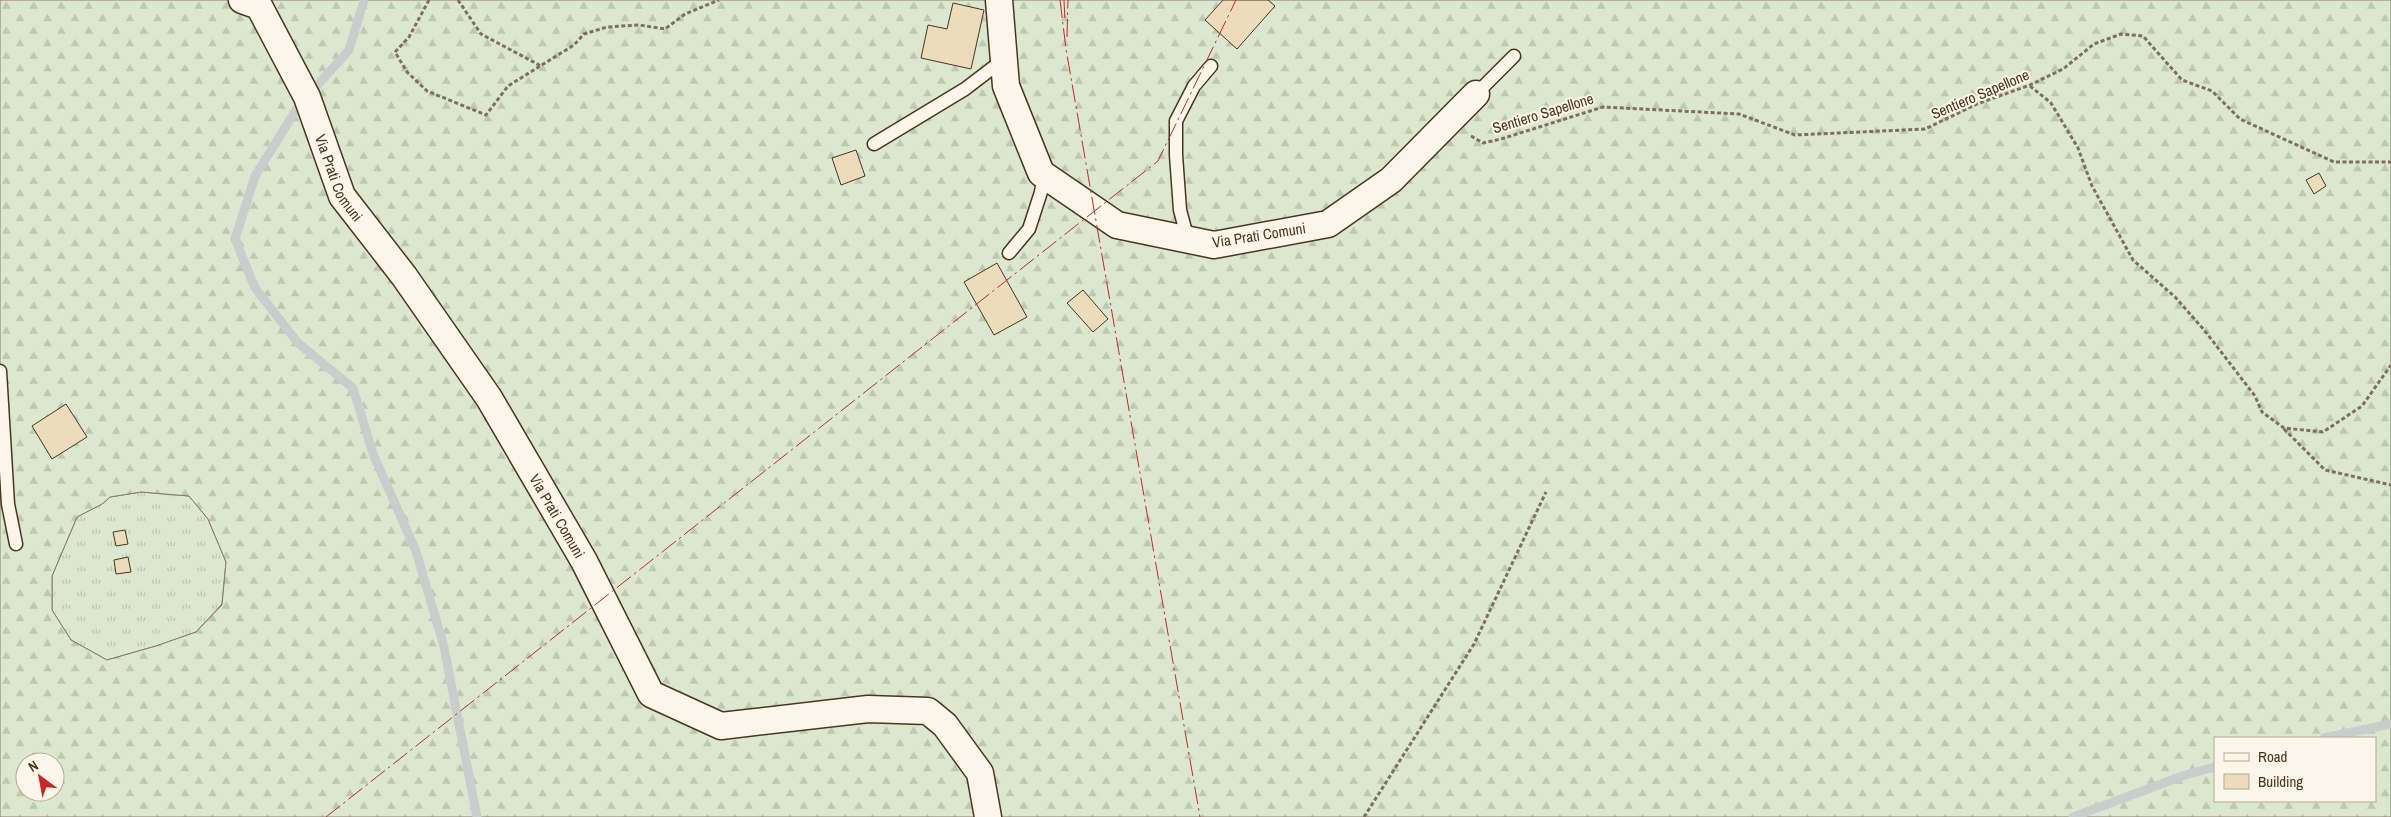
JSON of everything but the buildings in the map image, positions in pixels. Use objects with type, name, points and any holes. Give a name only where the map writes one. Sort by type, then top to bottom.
[{"type":"street","name":"Via Prati Comuni","points":[[242,0],[259,6],[307,98],[342,196],[404,276],[499,414],[584,561],[650,694],[721,726],[868,709],[928,711],[945,725],[980,773],[988,817]]},
{"type":"street","name":"Via Prati Comuni","points":[[999,0],[1006,86],[1041,173],[1118,225],[1188,240],[1214,245],[1328,224],[1391,180],[1476,94]]},
{"type":"lane","points":[[1476,94],[1514,56]]},
{"type":"lane","points":[[874,144],[957,94],[1004,60]]},
{"type":"lane","points":[[1188,240],[1180,210],[1176,155],[1176,121],[1194,86],[1211,66]]},
{"type":"lane","points":[[1009,253],[1028,229],[1041,192],[1044,175]]},
{"type":"lane","points":[[0,371],[8,504],[16,544]]},
{"type":"path","points":[[428,0],[410,37],[395,52],[407,72],[427,91],[486,115],[508,86],[574,45],[584,34],[607,27],[639,25],[665,29],[684,14],[719,0]]},
{"type":"path","points":[[458,0],[481,34],[541,66]]},
{"type":"path","name":"Sentiero Sapellone","points":[[1472,137],[1483,142],[1501,139],[1603,107],[1739,114],[1795,135],[1925,130],[1977,104],[2030,85],[2063,70],[2094,44],[2121,34],[2143,36],[2182,80],[2212,91],[2240,119],[2334,162],[2391,162]]},
{"type":"path","points":[[2030,85],[2051,103],[2078,148],[2092,186],[2133,260],[2175,297],[2238,372],[2262,412],[2284,428],[2325,470],[2391,484]]},
{"type":"path","points":[[2284,428],[2323,432],[2362,406],[2391,365]]},
{"type":"path","points":[[1364,817],[1474,644],[1546,492]]},
{"type":"green space","points":[[0,0],[2391,0],[2391,817],[0,817]],"holes":[[[141,492],[189,496],[208,519],[226,562],[222,605],[196,632],[107,660],[71,640],[52,610],[52,576],[77,517],[102,504],[110,497]]]},
{"type":"green space","points":[[141,492],[189,496],[208,519],[226,562],[222,604],[196,632],[107,660],[71,640],[52,610],[52,576],[77,517],[102,504],[110,497]]},
{"type":"waterway","points":[[364,0],[349,50],[298,107],[255,176],[235,239],[255,288],[298,343],[353,388],[373,454],[416,551],[444,647],[477,817]]},
{"type":"waterway","points":[[2329,737],[2391,724]]},
{"type":"waterway","points":[[2073,817],[2185,775],[2214,767]]},
{"type":"power","points":[[1060,0],[1066,49],[1200,817]]},
{"type":"power","points":[[1064,0],[1065,22]]},
{"type":"power","points":[[1067,37],[1068,0]]},
{"type":"power","points":[[326,817],[1158,161],[1236,0]]}]
